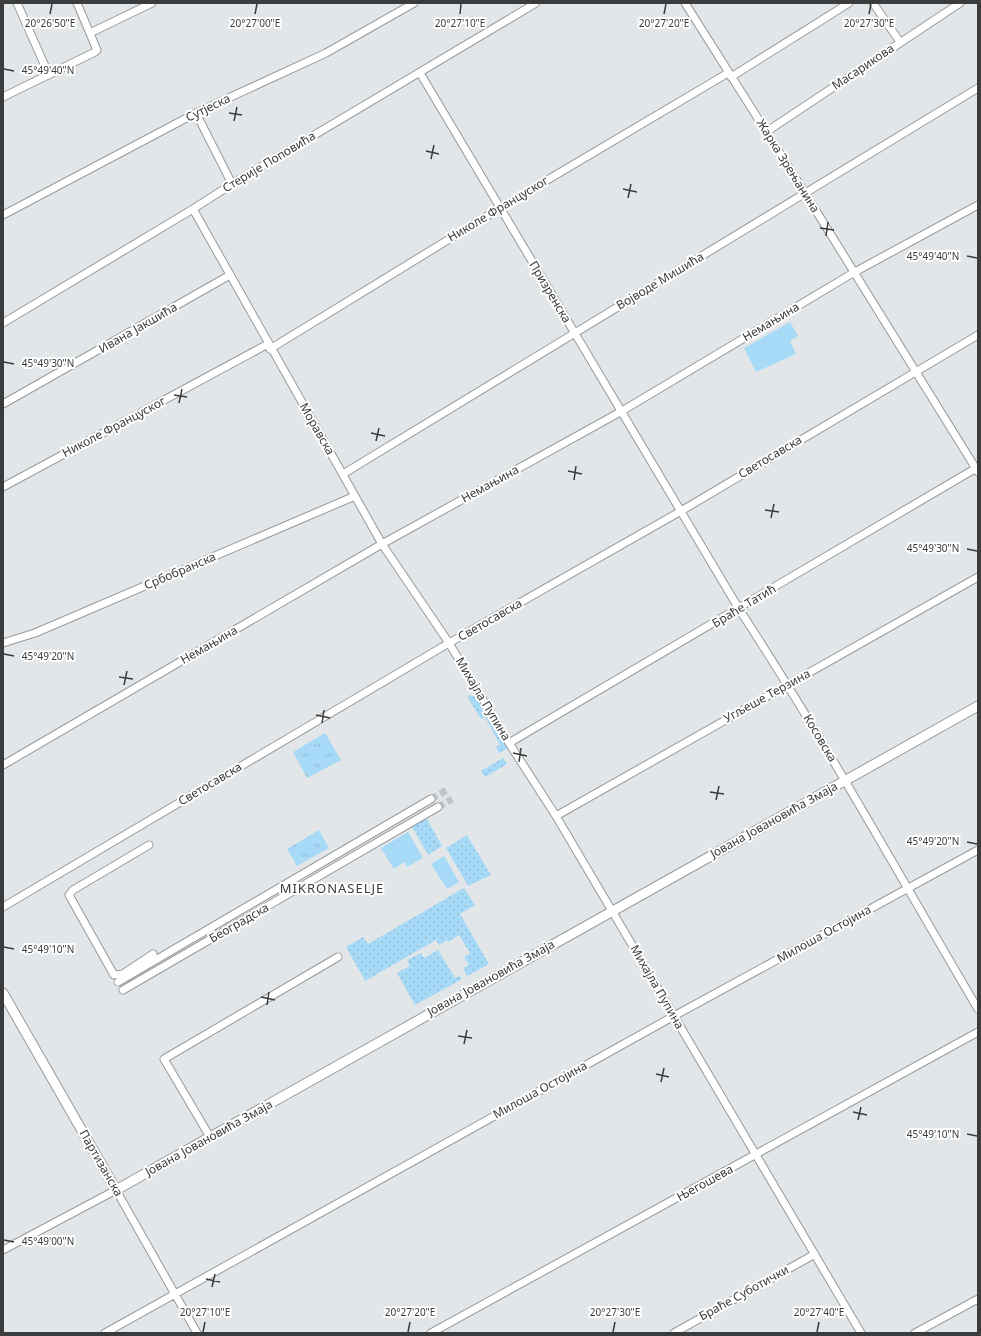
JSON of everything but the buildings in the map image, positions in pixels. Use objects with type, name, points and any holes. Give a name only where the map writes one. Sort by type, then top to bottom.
[{"type":"main road","name":"Јована Јовановића Змаја","points":[[116,1190],[612,910],[978,706]]},
{"type":"main road","name":"Партизанска","points":[[3,994],[116,1190]]},
{"type":"street","points":[[18,3],[49,75]]},
{"type":"street","points":[[3,96],[95,52],[97,46],[77,3]]},
{"type":"street","points":[[90,33],[152,3]]},
{"type":"street","name":"Сутјеска","points":[[3,215],[196,113],[326,53],[414,3]]},
{"type":"street","name":"Стерије Поповића","points":[[3,323],[232,184],[420,74],[536,3]]},
{"type":"street","name":"Жарка Зрењанина","points":[[685,3],[729,75],[805,193],[914,372],[977,469]]},
{"type":"street","name":"Николе Француског","points":[[3,487],[269,346],[849,3]]},
{"type":"street","points":[[873,3],[900,42]]},
{"type":"street","name":"Масарикова","points":[[766,132],[960,3]]},
{"type":"street","name":"Призренска","points":[[420,74],[681,511]]},
{"type":"street","name":"Војводе Мишића","points":[[343,474],[978,88]]},
{"type":"street","points":[[196,113],[232,184]]},
{"type":"street","name":"Немањина","points":[[3,765],[382,544],[622,411],[853,274],[978,205]]},
{"type":"street","name":"Моравска","points":[[193,209],[382,544],[449,643]]},
{"type":"street","name":"Ивана Јакшића","points":[[3,404],[230,276]]},
{"type":"street","name":"Светосавска","points":[[3,907],[449,643],[681,511],[978,335]]},
{"type":"street","name":"Браће Татић","points":[[509,743],[977,469]]},
{"type":"street","name":"Србобранска","points":[[3,643],[35,632],[355,496]]},
{"type":"street","name":"Косовска","points":[[681,511],[739,609],[787,684],[845,781],[978,1009]]},
{"type":"street","name":"Угљеше Терзина","points":[[556,816],[978,577]]},
{"type":"street","name":"Михајла Пупина","points":[[449,643],[612,910],[860,1333]]},
{"type":"street","name":"Београдска","points":[[118,982],[432,799]]},
{"type":"street","name":"Београдска","points":[[123,990],[438,807]]},
{"type":"street","points":[[149,845],[73,890],[69,895],[114,975],[123,974],[153,954]]},
{"type":"street","name":"Милоша Остојина","points":[[104,1333],[674,1016],[978,850]]},
{"type":"street","points":[[210,1137],[164,1059],[338,957]]},
{"type":"street","name":"Његошева","points":[[431,1333],[756,1156],[978,1032]]},
{"type":"street","name":"Јована Јовановића Змаја","points":[[3,1250],[116,1190]]},
{"type":"street","name":"Партизанска","points":[[116,1190],[197,1333]]},
{"type":"street","name":"Браће Суботички","points":[[674,1333],[815,1254]]},
{"type":"street","points":[[915,1333],[978,1298]]},
{"type":"green space","points":[[790,322],[798,336],[790,341],[796,354],[756,372],[744,348]]},
{"type":"green space","points":[[469,695],[477,697],[508,748],[499,753],[496,747],[500,745],[485,717],[481,719],[468,698]]},
{"type":"green space","points":[[325,733],[341,760],[307,778],[293,752]]},
{"type":"green space","points":[[503,758],[507,764],[485,777],[481,771]]},
{"type":"green space","points":[[425,815],[442,846],[428,855],[410,823]]},
{"type":"green space","points":[[319,830],[329,848],[297,866],[287,849]]},
{"type":"green space","points":[[408,832],[423,858],[407,867],[404,862],[394,869],[381,848]]},
{"type":"green space","points":[[467,835],[491,875],[468,886],[446,848]]},
{"type":"green space","points":[[444,856],[459,882],[447,889],[431,864]]},
{"type":"green space","points":[[464,888],[475,905],[460,914],[489,964],[467,976],[463,968],[469,965],[464,957],[470,953],[459,935],[448,942],[447,940],[439,945],[436,940],[365,981],[346,947],[363,937],[368,944]]},
{"type":"green space","points":[[438,950],[455,978],[460,976],[462,979],[415,1005],[397,973],[410,966],[407,960],[421,953],[424,958]]},
{"type":"tunnel","points":[[431,799],[447,790]]},
{"type":"tunnel","points":[[438,807],[452,799]]},
{"type":"district","name":"MIKRONASELJE","points":[[332,888]]}]
